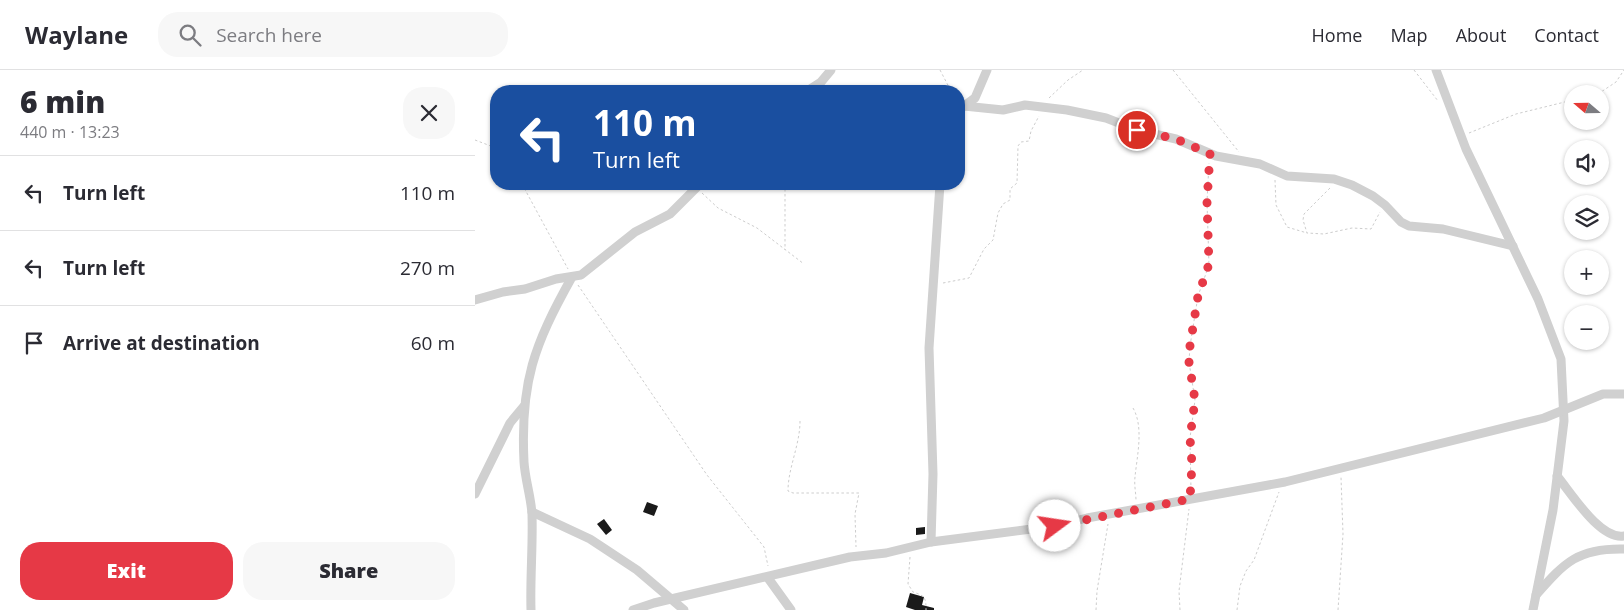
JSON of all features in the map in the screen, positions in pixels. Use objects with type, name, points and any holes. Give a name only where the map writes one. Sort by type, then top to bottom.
[{"type":"street","points":[[816,85],[831,70]]},
{"type":"street","points":[[965,104],[975,98],[987,70]]},
{"type":"street","points":[[1436,70],[1466,149],[1539,299],[1561,359],[1565,410],[1553,510],[1533,610]]},
{"type":"street","points":[[979,88],[983,106],[987,109]]},
{"type":"street","points":[[965,107],[1003,110],[1025,105],[1106,118],[1137,130],[1176,139],[1210,154],[1260,164],[1287,176],[1334,179],[1353,185],[1384,204],[1401,222],[1409,226],[1443,229],[1513,246]]},
{"type":"street","points":[[475,300],[573,277],[588,271],[612,249],[635,232],[670,214],[694,190]]},
{"type":"street","points":[[931,542],[933,474],[929,348],[935,284],[940,190]]},
{"type":"street","points":[[531,610],[532,512],[524,463],[524,406],[531,363],[541,338],[573,277]]},
{"type":"street","points":[[633,610],[672,598],[855,557],[912,548],[931,542],[1055,526],[1108,514],[1285,482],[1516,425],[1565,410],[1603,394],[1624,394]]},
{"type":"street","points":[[475,494],[510,423],[524,406]]},
{"type":"street","points":[[1557,476],[1593,520],[1609,535],[1624,536]]},
{"type":"street","points":[[532,512],[590,539],[637,570],[684,610]]},
{"type":"street","points":[[1536,595],[1556,572],[1575,557],[1595,550],[1624,549]]},
{"type":"street","points":[[768,578],[791,610]]},
{"type":"path","points":[[940,70],[948,85]]},
{"type":"path","points":[[935,284],[967,279],[972,276],[981,253],[993,240],[999,213],[1003,204],[1009,200],[1010,189],[1017,183],[1018,146],[1021,142],[1029,141],[1031,131],[1038,120],[1040,107],[1068,80],[1083,70]]},
{"type":"path","points":[[1173,70],[1248,162]]},
{"type":"path","points":[[1609,87],[1616,82],[1624,70]]},
{"type":"path","points":[[1462,135],[1516,114],[1564,102]]},
{"type":"path","points":[[475,140],[490,146]]},
{"type":"path","points":[[1180,610],[1179,591],[1190,499],[1192,464],[1190,438],[1195,400],[1189,362],[1190,346],[1198,296],[1209,264],[1207,202],[1210,154]]},
{"type":"path","points":[[1277,172],[1275,180],[1279,215],[1287,227],[1307,233],[1324,234],[1352,228],[1371,229],[1384,204]]},
{"type":"path","points":[[1307,233],[1303,220],[1304,214],[1332,186],[1334,179]]},
{"type":"path","points":[[525,190],[573,277],[707,475],[764,547],[768,578]]},
{"type":"path","points":[[703,190],[718,208],[757,228],[804,264]]},
{"type":"path","points":[[785,190],[785,250]]},
{"type":"path","points":[[1133,408],[1138,417],[1140,428],[1134,478],[1139,509]]},
{"type":"path","points":[[800,421],[800,433],[788,482],[788,491],[793,493],[859,492],[860,496],[855,514],[855,557]]},
{"type":"path","points":[[1338,610],[1343,534],[1341,469]]},
{"type":"path","points":[[1237,610],[1240,586],[1246,571],[1254,560],[1276,496],[1285,482]]},
{"type":"path","points":[[1096,610],[1108,514]]},
{"type":"path","points":[[912,548],[907,584],[913,592],[927,599],[926,610]]},
{"type":"building","points":[[647,502],[658,506],[654,516],[643,512]]},
{"type":"building","points":[[604,519],[612,530],[606,535],[597,524]]},
{"type":"building","points":[[925,527],[925,534],[916,535],[916,528]]},
{"type":"building","points":[[910,593],[924,597],[922,605],[934,608],[934,610],[915,610],[906,607]]},
{"type":"route","points":[[1055,526],[1087,518],[1190,499],[1192,464],[1190,438],[1195,400],[1189,362],[1191,329],[1198,296],[1209,264],[1207,202],[1210,154],[1176,139],[1137,130]]}]
